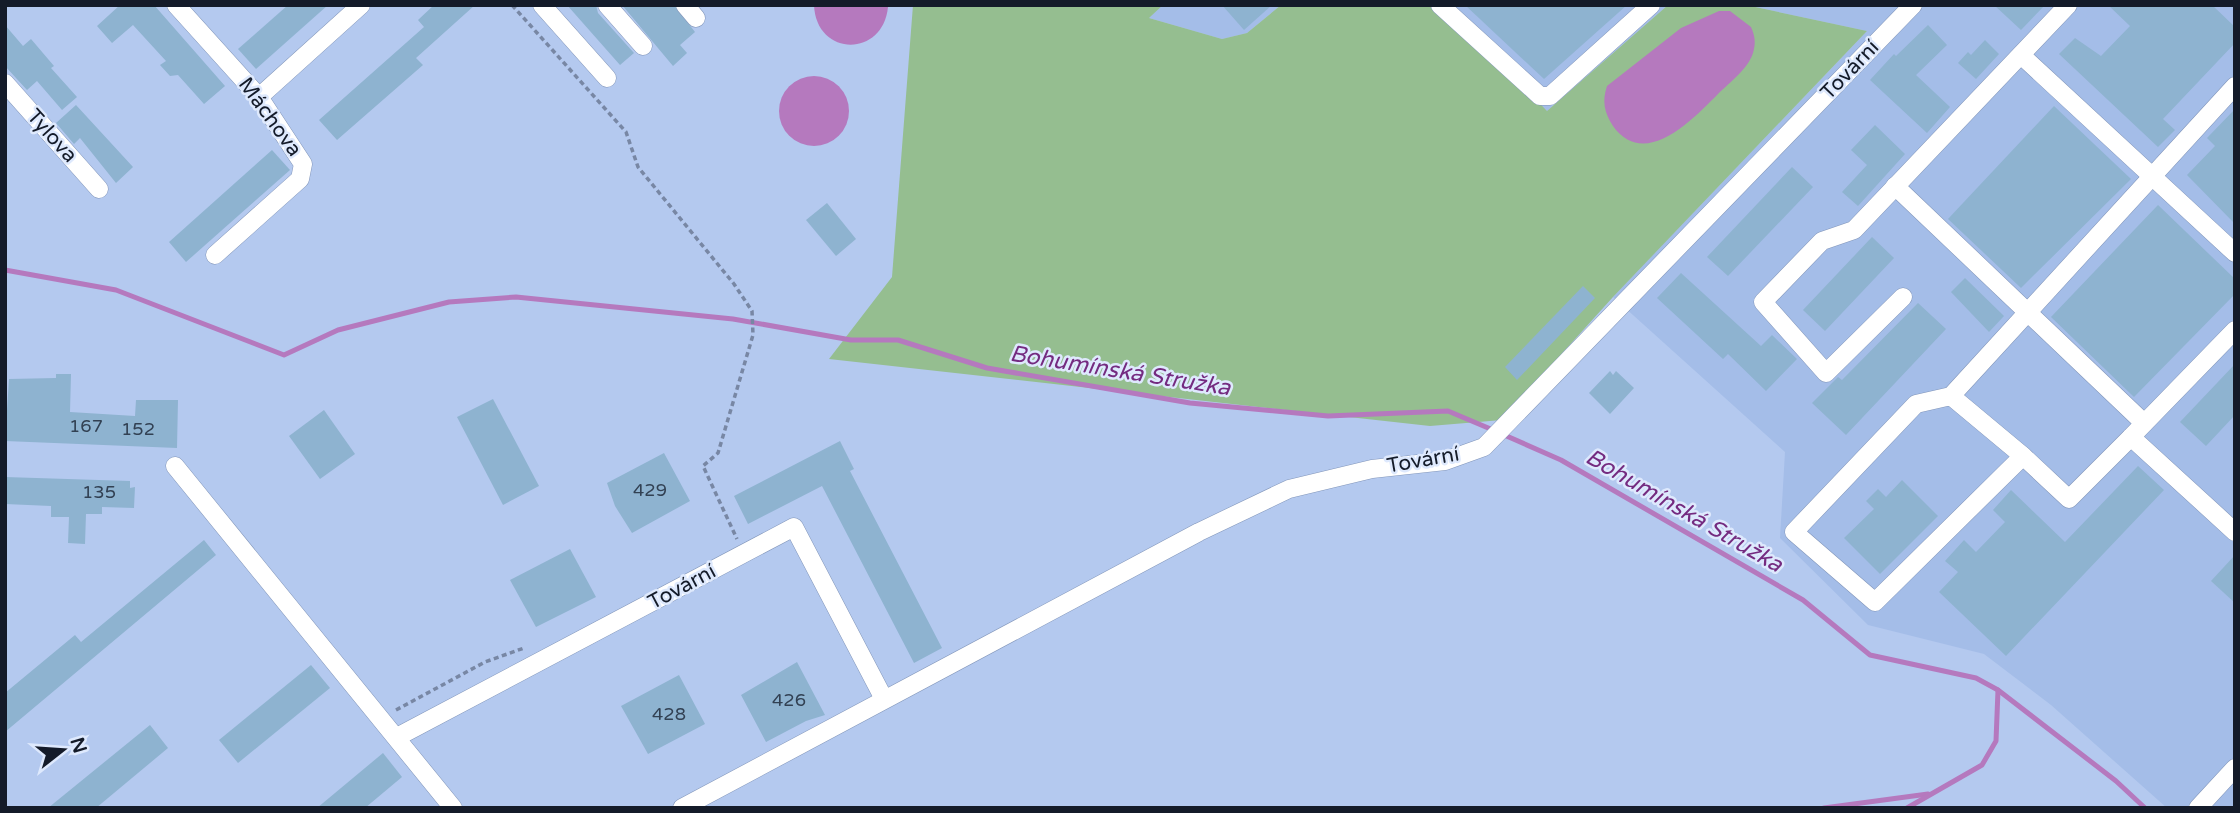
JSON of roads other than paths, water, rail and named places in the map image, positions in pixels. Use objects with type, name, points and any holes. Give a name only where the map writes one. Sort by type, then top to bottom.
[{"type":"street","name":"Máchova","points":[[176,5],[259,97],[300,154],[303,171],[300,179],[215,255]]},
{"type":"street","points":[[259,97],[361,5]]},
{"type":"street","points":[[542,5],[607,78]]},
{"type":"street","points":[[607,5],[643,46]]},
{"type":"street","points":[[1440,5],[1540,96],[1550,96],[1651,5]]},
{"type":"street","name":"Tovární","points":[[682,808],[1199,532],[1289,489],[1372,469],[1445,461],[1484,447],[1913,5]]},
{"type":"street","points":[[1903,297],[1826,373],[1763,302],[1822,241],[1854,230],[2068,5]]},
{"type":"street","points":[[2021,55],[2235,253]]},
{"type":"street","name":"Tylova","points":[[5,83],[99,189]]},
{"type":"street","points":[[2023,456],[1875,603],[1794,532],[1916,404],[1951,396],[2235,86]]},
{"type":"street","points":[[1895,186],[2144,423]]},
{"type":"street","points":[[1951,396],[2023,456],[2069,499],[2235,330]]},
{"type":"street","points":[[2131,437],[2235,532]]},
{"type":"street","points":[[176,466],[453,808]]},
{"type":"street","name":"Tovární","points":[[397,737],[794,527],[884,699]]},
{"type":"street","points":[[2198,808],[2235,768]]},
{"type":"waterway","name":"Bohumínská Stružka","points":[[5,270],[116,290],[284,355],[338,330],[449,302],[516,297],[733,319],[851,340],[898,340],[987,368],[1190,403],[1328,416],[1448,411],[1493,430]]},
{"type":"waterway","name":"Bohumínská Stružka","points":[[1502,434],[1561,460],[1803,600],[1870,655],[1976,678],[1998,690],[2116,781],[2145,808]]},
{"type":"waterway","points":[[1907,808],[1982,765],[1996,741],[1998,690]]},
{"type":"waterway","points":[[1824,808],[1928,794]]}]
